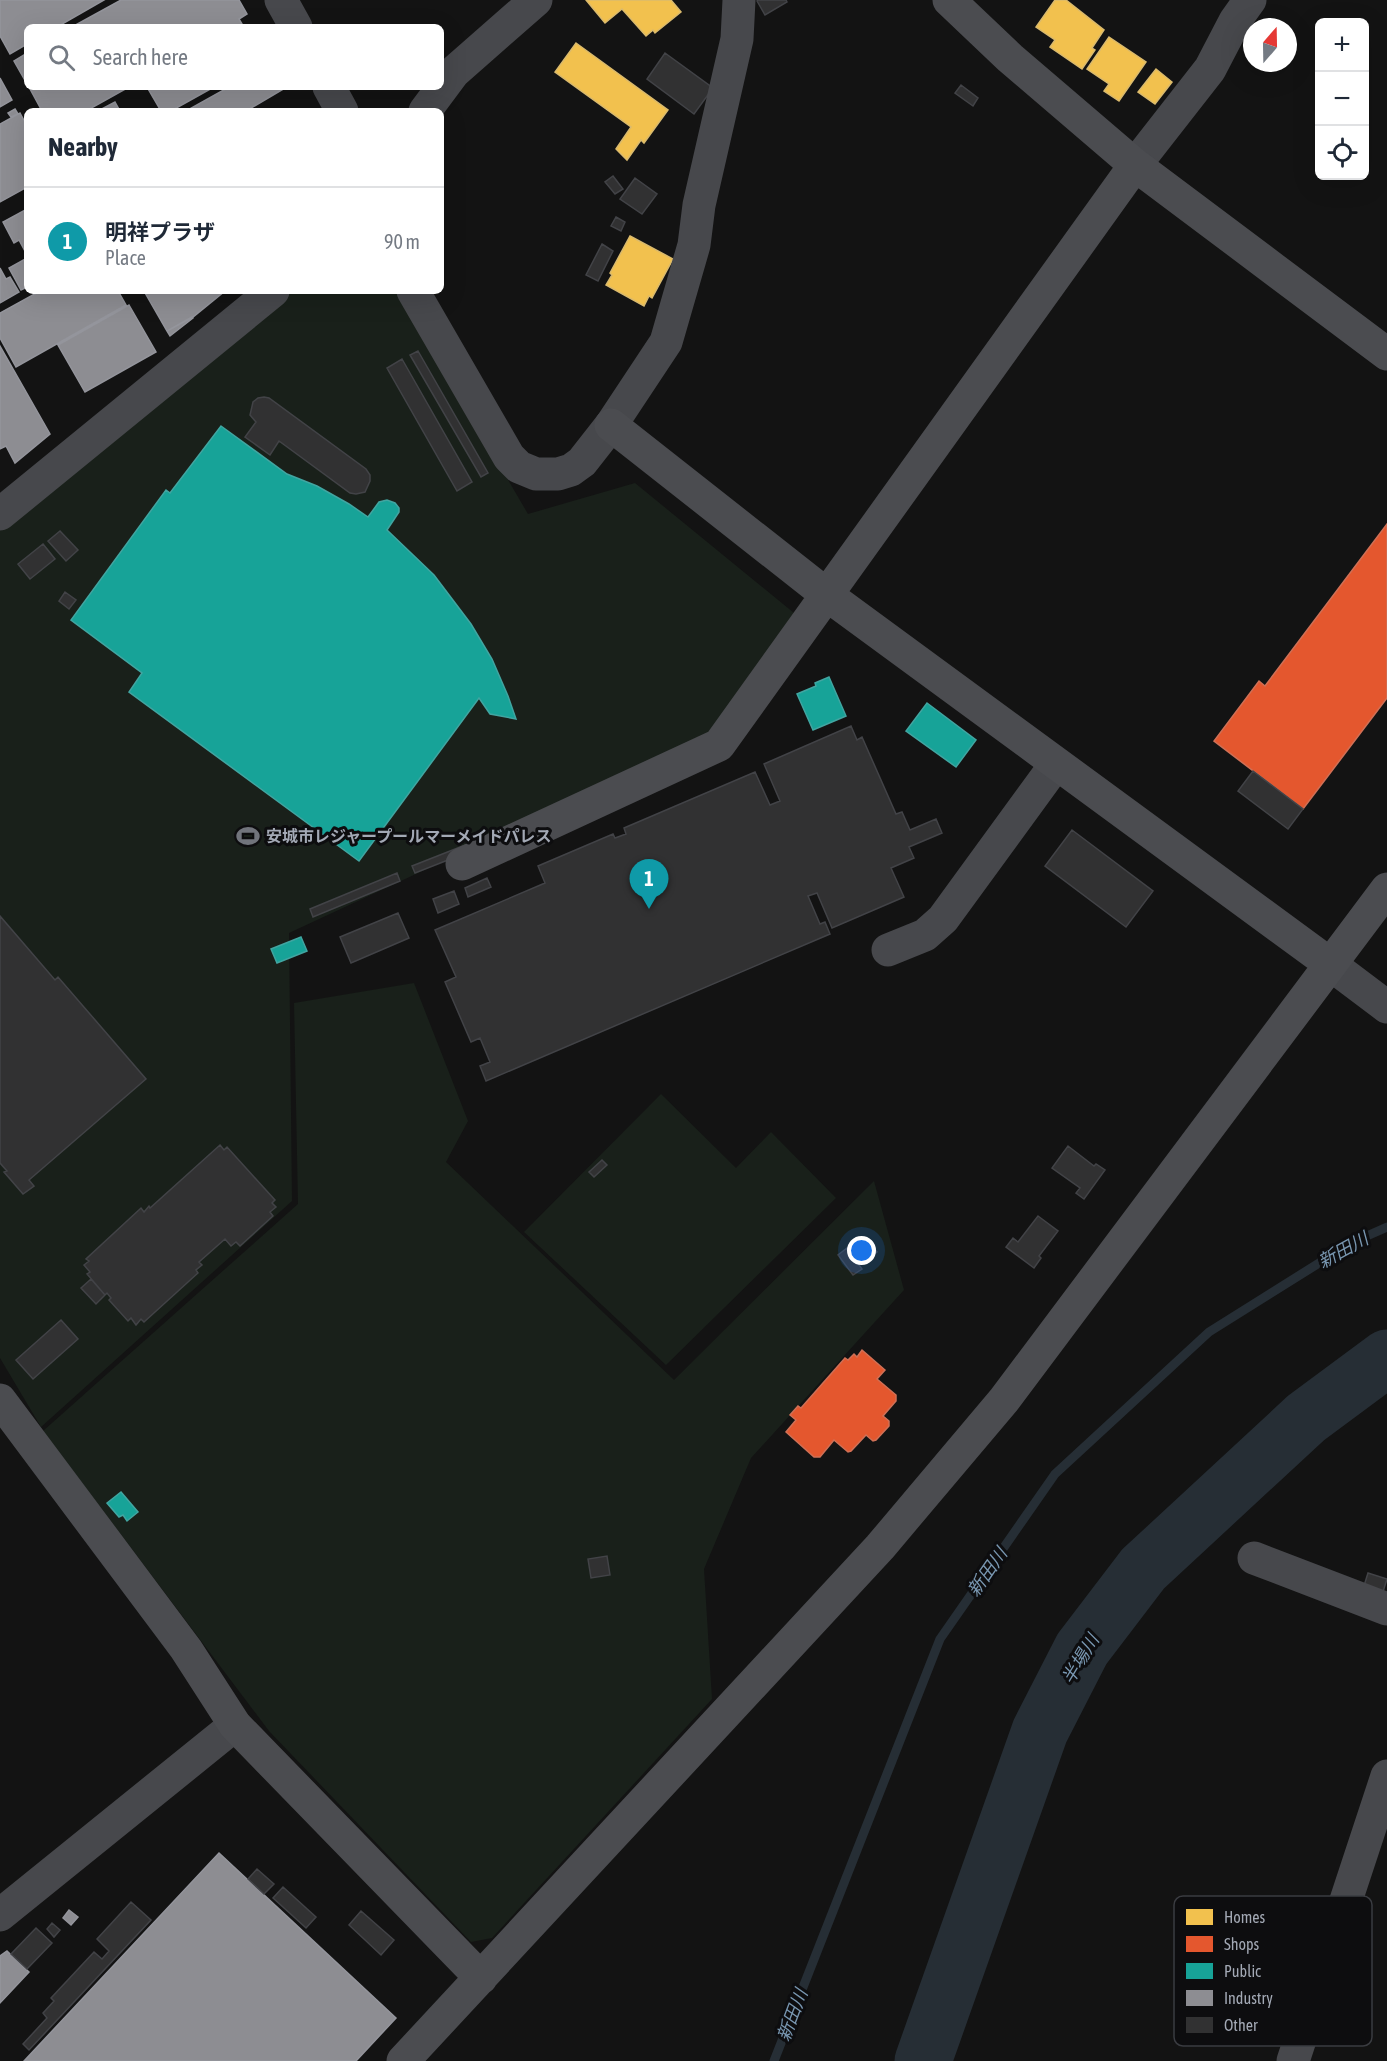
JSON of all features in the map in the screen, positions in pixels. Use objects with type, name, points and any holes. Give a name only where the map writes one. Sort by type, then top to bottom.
[{"type":"street","points":[[281,0],[294,24]]},
{"type":"street","points":[[444,85],[454,72],[536,0]]},
{"type":"street","points":[[415,294],[508,457],[519,467],[536,474],[558,474],[571,470],[582,462],[611,425],[666,342],[694,245],[699,205],[737,39],[739,0]]},
{"type":"street","points":[[949,0],[1010,58],[1135,165],[1387,354]]},
{"type":"street","points":[[462,864],[719,745],[1135,165],[1210,69],[1235,21],[1250,0]]},
{"type":"street","points":[[331,90],[340,108]]},
{"type":"street","points":[[427,108],[441,90]]},
{"type":"street","points":[[0,514],[269,294]]},
{"type":"street","points":[[611,425],[827,595],[1387,1007]]},
{"type":"street","points":[[888,950],[925,935],[943,919],[1056,764]]},
{"type":"street","points":[[403,2061],[880,1547],[996,1409],[1387,889]]},
{"type":"street","points":[[0,1400],[186,1649],[235,1725],[481,1978]]},
{"type":"street","points":[[1254,1558],[1387,1609]]},
{"type":"street","points":[[0,1915],[235,1725]]},
{"type":"street","points":[[1347,1896],[1387,1776]]},
{"type":"street","points":[[1293,2061],[1298,2046]]},
{"type":"shaded area","name":"安城市レジャープールマーメイドパレス","points":[[282,294],[400,294],[528,514],[635,483],[794,613],[704,740],[289,933],[292,1201],[41,1427],[0,1358],[0,528]]},
{"type":"shaded area","points":[[414,983],[468,1121],[446,1162],[674,1380],[874,1181],[904,1290],[751,1458],[704,1569],[712,1699],[492,1938],[471,1942],[269,1731],[43,1431],[298,1204],[294,1003]]},
{"type":"shaded area","points":[[661,1094],[736,1168],[771,1132],[836,1198],[666,1365],[524,1232]]},
{"type":"building: Homes","points":[[586,0],[671,0],[681,12],[655,33],[653,30],[646,36],[622,9],[605,23]]},
{"type":"building: Homes","points":[[1055,0],[1066,0],[1104,30],[1092,48],[1095,50],[1082,69],[1050,47],[1055,40],[1036,27]]},
{"type":"building: Homes","points":[[1109,37],[1146,62],[1119,101],[1104,91],[1109,84],[1087,69]]},
{"type":"building: Homes","points":[[576,43],[668,110],[644,143],[641,140],[627,160],[616,149],[631,127],[555,72]]},
{"type":"building: Homes","points":[[1156,69],[1172,82],[1155,104],[1138,92]]},
{"type":"building: Homes","points":[[630,236],[673,259],[652,298],[649,296],[644,306],[606,285]]},
{"type":"building: Shops","points":[[1387,524],[1387,698],[1303,809],[1214,741],[1259,681],[1265,686]]},
{"type":"building: Shops","points":[[862,1350],[885,1370],[877,1379],[896,1395],[896,1401],[883,1416],[889,1421],[889,1426],[876,1440],[873,1441],[866,1435],[851,1451],[848,1452],[834,1440],[820,1457],[814,1457],[786,1432],[796,1420],[790,1415],[798,1406],[801,1408],[845,1358],[848,1360],[854,1354],[857,1357]]},
{"type":"building: Public","points":[[221,426],[287,474],[317,486],[368,517],[379,502],[387,500],[395,503],[399,512],[387,530],[434,575],[471,624],[492,659],[516,719],[490,714],[479,698],[359,861],[129,692],[142,673],[71,620],[166,490],[170,493]]},
{"type":"building: Public","points":[[829,677],[846,716],[813,730],[797,694],[816,686],[815,683]]},
{"type":"building: Public","points":[[927,703],[976,740],[956,767],[906,731]]},
{"type":"building: Public","points":[[301,937],[307,951],[277,963],[271,949]]},
{"type":"building: Public","points":[[121,1492],[138,1512],[127,1521],[123,1515],[119,1517],[107,1503]]},
{"type":"building: Industry","points":[[0,0],[104,0],[62,24],[24,24],[24,46],[10,54],[0,36]]},
{"type":"building: Industry","points":[[121,0],[239,0],[247,14],[239,19],[242,24],[77,24]]},
{"type":"building: Industry","points":[[24,55],[24,79],[14,61]]},
{"type":"building: Industry","points":[[0,78],[12,100],[0,107]]},
{"type":"building: Industry","points":[[31,90],[124,90],[91,108],[40,108]]},
{"type":"building: Industry","points":[[149,90],[209,90],[176,108],[159,108]]},
{"type":"building: Industry","points":[[224,90],[282,90],[251,108],[191,108]]},
{"type":"building: Industry","points":[[115,102],[118,108],[104,108]]},
{"type":"building: Industry","points":[[15,109],[18,114],[11,117],[8,113]]},
{"type":"building: Industry","points":[[20,113],[24,120],[24,189],[0,202],[0,124]]},
{"type":"building: Industry","points":[[24,211],[24,249],[19,240],[14,243],[3,222]]},
{"type":"building: Industry","points":[[24,260],[24,288],[21,290],[9,268]]},
{"type":"building: Industry","points":[[0,268],[6,279],[10,277],[19,292],[0,303]]},
{"type":"building: Industry","points":[[35,294],[120,294],[126,305],[16,367],[0,338],[0,313]]},
{"type":"building: Industry","points":[[146,294],[221,294],[193,317],[167,331]]},
{"type":"building: Industry","points":[[129,305],[156,352],[85,392],[58,345]]},
{"type":"building: Industry","points":[[193,318],[170,336],[167,331]]},
{"type":"building: Industry","points":[[0,346],[50,434],[15,463],[6,446],[0,449]]},
{"type":"building: Industry","points":[[219,1853],[396,2018],[356,2061],[24,2061]]},
{"type":"building: Industry","points":[[69,1910],[78,1917],[71,1925],[63,1918]]},
{"type":"building: Industry","points":[[7,1951],[29,1972],[0,2003],[0,1956]]},
{"type":"building: Other","points":[[758,0],[786,0],[787,2],[765,15]]},
{"type":"building: Other","points":[[665,53],[713,88],[694,114],[647,79]]},
{"type":"building: Other","points":[[961,85],[978,98],[973,106],[955,93]]},
{"type":"building: Other","points":[[613,176],[623,189],[615,194],[605,182]]},
{"type":"building: Other","points":[[635,178],[657,194],[642,214],[620,199]]},
{"type":"building: Other","points":[[616,217],[625,222],[621,231],[611,226]]},
{"type":"building: Other","points":[[602,244],[613,251],[598,281],[586,275]]},
{"type":"building: Other","points":[[418,351],[488,473],[481,477],[410,355]]},
{"type":"building: Other","points":[[402,359],[472,482],[457,491],[387,368]]},
{"type":"building: Other","points":[[264,397],[269,398],[366,469],[370,475],[370,481],[365,492],[350,493],[279,441],[270,455],[245,437],[256,422],[250,415],[253,402]]},
{"type":"building: Other","points":[[60,531],[78,550],[66,561],[48,541]]},
{"type":"building: Other","points":[[43,544],[55,559],[30,579],[18,564]]},
{"type":"building: Other","points":[[65,592],[76,600],[69,609],[59,601]]},
{"type":"building: Other","points":[[851,726],[857,740],[862,737],[896,814],[902,812],[910,830],[936,819],[942,833],[909,847],[914,858],[891,868],[904,897],[832,928],[817,893],[808,896],[820,924],[825,922],[830,934],[486,1081],[480,1066],[490,1062],[480,1038],[471,1042],[445,982],[456,977],[435,930],[545,883],[538,866],[613,834],[615,838],[626,834],[624,828],[755,772],[770,805],[780,801],[764,764]]},
{"type":"building: Other","points":[[1253,771],[1303,809],[1288,829],[1238,791]]},
{"type":"building: Other","points":[[1072,830],[1153,891],[1126,927],[1045,866]]},
{"type":"building: Other","points":[[478,840],[481,847],[415,873],[412,866]]},
{"type":"building: Other","points":[[397,873],[400,881],[313,917],[310,909]]},
{"type":"building: Other","points":[[487,878],[491,887],[468,897],[465,888]]},
{"type":"building: Other","points":[[454,891],[459,904],[438,913],[433,899]]},
{"type":"building: Other","points":[[398,913],[409,938],[351,963],[340,937]]},
{"type":"building: Other","points":[[0,916],[55,980],[58,977],[146,1079],[29,1180],[34,1186],[23,1194],[4,1172],[7,1171],[0,1163]]},
{"type":"building: Other","points":[[220,1145],[224,1150],[227,1147],[275,1200],[272,1203],[276,1207],[270,1212],[273,1216],[240,1246],[236,1242],[231,1246],[225,1239],[199,1262],[202,1265],[196,1270],[198,1273],[144,1322],[141,1319],[136,1325],[131,1318],[128,1321],[109,1300],[111,1298],[107,1293],[105,1295],[87,1274],[90,1272],[84,1265],[89,1261],[86,1259],[141,1208],[144,1212],[149,1206],[150,1208]]},
{"type":"building: Other","points":[[1068,1146],[1094,1166],[1096,1164],[1105,1170],[1084,1199],[1076,1193],[1080,1188],[1052,1168]]},
{"type":"building: Other","points":[[602,1160],[607,1165],[594,1177],[589,1172]]},
{"type":"building: Other","points":[[1038,1216],[1058,1231],[1039,1256],[1041,1258],[1034,1268],[1006,1247],[1013,1238],[1018,1242]]},
{"type":"building: Other","points":[[871,1245],[877,1252],[866,1261],[860,1254]]},
{"type":"building: Other","points":[[847,1248],[862,1269],[853,1275],[838,1255]]},
{"type":"building: Other","points":[[91,1279],[105,1295],[96,1304],[81,1288]]},
{"type":"building: Other","points":[[61,1320],[78,1339],[33,1379],[16,1360]]},
{"type":"building: Other","points":[[607,1556],[610,1575],[591,1578],[588,1559]]},
{"type":"building: Other","points":[[1368,1573],[1387,1579],[1382,1595],[1363,1589]]},
{"type":"building: Other","points":[[257,1869],[274,1884],[264,1894],[248,1879]]},
{"type":"building: Other","points":[[283,1887],[316,1917],[306,1928],[273,1898]]},
{"type":"building: Other","points":[[131,1902],[151,1920],[29,2050],[23,2044],[47,2018],[43,2013],[54,2001],[51,1998],[94,1952],[102,1959],[109,1951],[97,1939]]},
{"type":"building: Other","points":[[361,1911],[394,1940],[381,1955],[349,1925]]},
{"type":"building: Other","points":[[52,1923],[60,1930],[54,1937],[47,1929]]},
{"type":"building: Other","points":[[36,1928],[52,1943],[27,1969],[11,1954]]},
{"type":"waterway","name":"新田川","points":[[774,2061],[940,1639],[1055,1474],[1209,1332],[1351,1243],[1387,1227]]},
{"type":"waterway","name":"半場川","points":[[923,2061],[1040,1731],[1082,1649],[1143,1569],[1306,1418],[1387,1358]]},
{"type":"place","name":"安城市レジャープールマーメイドパレス","points":[[248,836]]},
{"type":"place","name":"明祥プラザ","points":[[649,909]]}]
